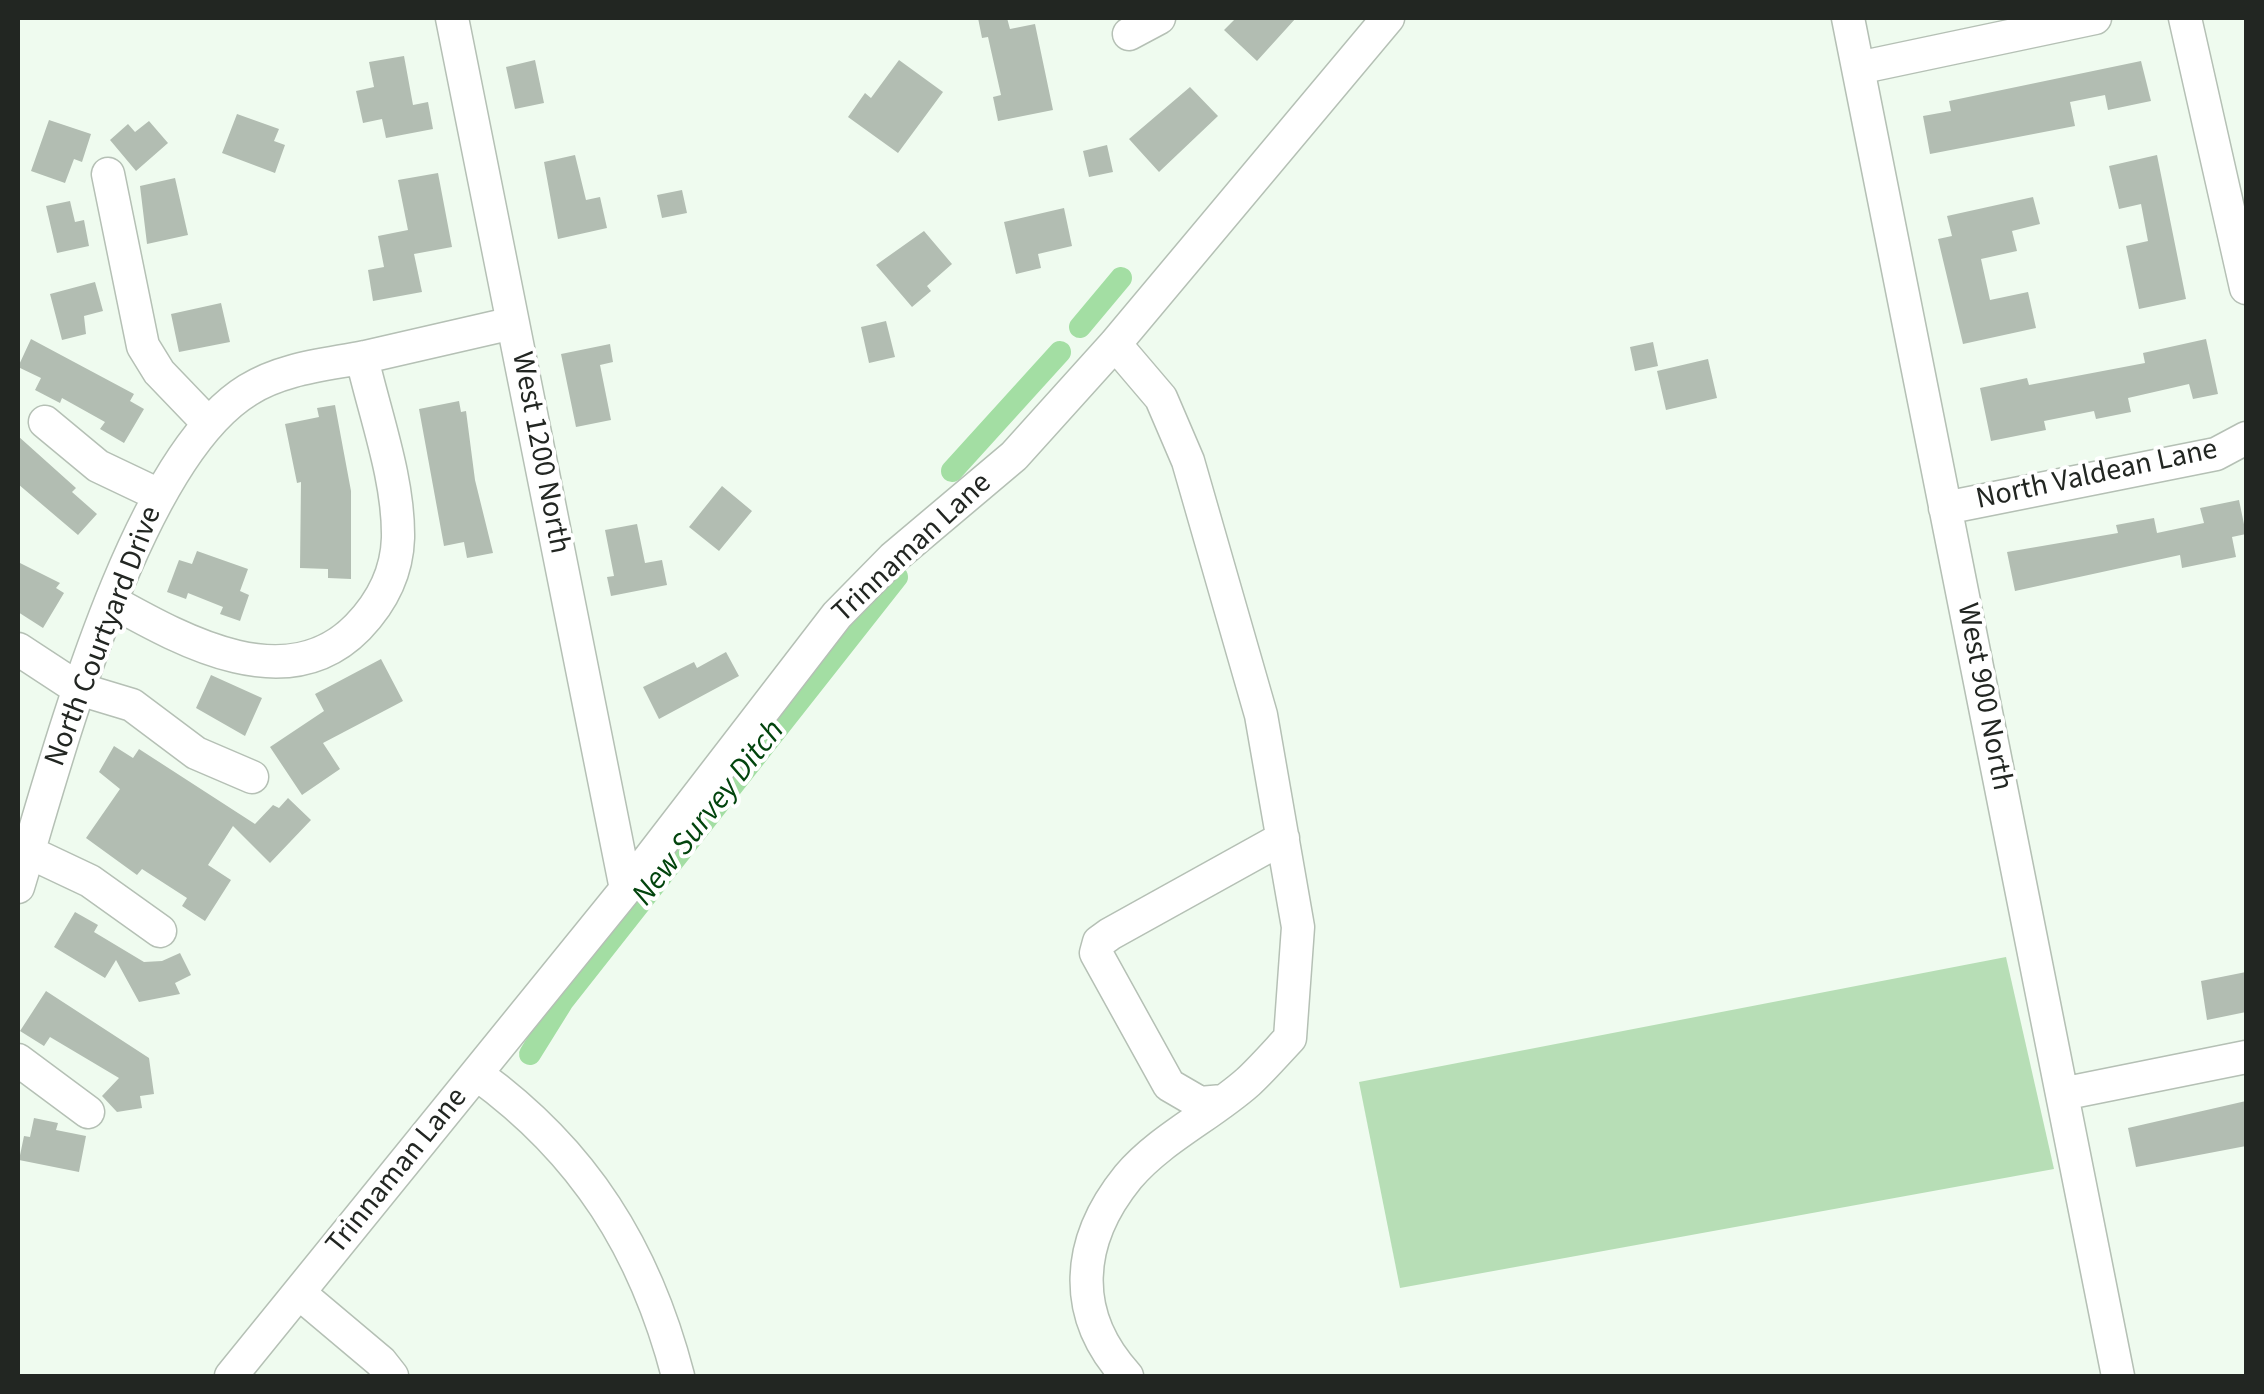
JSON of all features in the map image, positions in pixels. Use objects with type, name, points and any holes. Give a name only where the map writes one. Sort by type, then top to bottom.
[{"type":"street","name":"West 1200 North","points":[[452,18],[626,889]]},
{"type":"street","points":[[1129,34],[1159,18]]},
{"type":"street","name":"Trinnaman Lane","points":[[231,1376],[626,889],[837,615],[893,558],[1014,456],[1115,344],[1388,18]]},
{"type":"street","name":"West 900 North","points":[[1848,18],[2118,1376]]},
{"type":"street","points":[[1858,68],[2096,18]]},
{"type":"street","points":[[2184,18],[2246,288]]},
{"type":"street","points":[[108,174],[143,346],[159,372],[207,422]]},
{"type":"street","name":"North Courtyard Drive","points":[[18,887],[23,849],[113,602],[159,495],[207,422],[249,389],[296,369],[513,323]]},
{"type":"street","points":[[1115,344],[1161,398],[1188,461],[1261,715],[1298,927],[1290,1038],[1223,1100],[1130,1175],[1102,1216],[1084,1273],[1106,1352],[1127,1376]]},
{"type":"street","points":[[113,602],[200,645],[243,659],[282,662],[312,657],[343,642],[370,614],[390,581],[398,534],[362,358]]},
{"type":"street","points":[[46,422],[98,466],[159,495]]},
{"type":"street","name":"North Valdean Lane","points":[[1946,508],[2216,454],[2246,438]]},
{"type":"street","points":[[18,649],[79,689],[132,705],[196,753],[252,777]]},
{"type":"street","points":[[1223,1100],[1200,1103],[1169,1085],[1096,952],[1099,942],[1110,934],[1283,838]]},
{"type":"street","points":[[23,849],[90,881],[160,931]]},
{"type":"street","points":[[2062,1094],[2246,1057]]},
{"type":"street","points":[[18,1060],[88,1112]]},
{"type":"street","points":[[478,1074],[544,1128],[612,1216],[636,1258],[666,1330],[678,1376]]},
{"type":"street","points":[[299,1293],[381,1362],[392,1376]]},
{"type":"green space","points":[[2006,957],[2054,1169],[1400,1288],[1359,1082]]},
{"type":"building","points":[[978,18],[1007,18],[1010,29],[1035,24],[1053,110],[998,121],[993,97],[1001,95],[988,37],[982,38]]},
{"type":"building","points":[[1236,18],[1296,18],[1257,61],[1224,30]]},
{"type":"building","points":[[404,56],[413,105],[428,102],[433,129],[386,138],[382,119],[363,123],[356,91],[374,87],[369,62]]},
{"type":"building","points":[[535,60],[544,103],[515,109],[506,67]]},
{"type":"building","points":[[899,60],[943,92],[898,153],[848,117],[865,93],[871,98]]},
{"type":"building","points":[[2141,61],[2151,101],[2108,110],[2105,95],[2070,102],[2075,126],[1930,154],[1923,116],[1951,111],[1949,101]]},
{"type":"building","points":[[1190,87],[1218,116],[1159,172],[1129,139]]},
{"type":"building","points":[[237,114],[279,129],[274,141],[285,145],[275,173],[222,153]]},
{"type":"building","points":[[49,120],[91,134],[82,162],[74,159],[65,183],[31,171]]},
{"type":"building","points":[[149,121],[168,143],[136,171],[110,140],[128,124],[135,132]]},
{"type":"building","points":[[1107,145],[1113,172],[1089,177],[1083,151]]},
{"type":"building","points":[[575,155],[586,200],[600,197],[607,228],[558,239],[544,162]]},
{"type":"building","points":[[2157,155],[2186,299],[2139,309],[2126,246],[2148,241],[2141,204],[2119,209],[2109,166]]},
{"type":"building","points":[[438,173],[452,247],[414,254],[422,292],[373,301],[368,270],[384,267],[378,236],[408,230],[398,180]]},
{"type":"building","points":[[175,178],[188,235],[147,244],[140,186]]},
{"type":"building","points":[[682,190],[687,213],[662,218],[657,195]]},
{"type":"building","points":[[2033,197],[2040,224],[2012,231],[2017,251],[1981,259],[1990,300],[2028,292],[2036,328],[1963,344],[1938,239],[1952,236],[1947,216]]},
{"type":"building","points":[[70,201],[75,222],[84,220],[89,246],[57,253],[46,206]]},
{"type":"building","points":[[1064,208],[1072,246],[1038,254],[1041,268],[1016,274],[1004,222]]},
{"type":"building","points":[[924,231],[952,264],[927,286],[931,291],[912,307],[876,265]]},
{"type":"building","points":[[95,282],[103,311],[84,316],[86,334],[62,340],[50,294]]},
{"type":"building","points":[[221,303],[230,342],[179,352],[171,314]]},
{"type":"building","points":[[886,321],[895,357],[869,363],[861,327]]},
{"type":"building","points":[[31,339],[134,394],[130,401],[144,409],[124,443],[100,429],[105,422],[62,398],[60,403],[35,390],[41,378],[18,367]]},
{"type":"building","points":[[2206,339],[2218,394],[2193,399],[2189,384],[2128,398],[2131,412],[2096,419],[2094,411],[2044,421],[2046,430],[1991,441],[1980,388],[2027,378],[2029,385],[2145,363],[2143,353]]},
{"type":"building","points":[[1653,342],[1658,366],[1635,371],[1630,347]]},
{"type":"building","points":[[610,344],[613,362],[600,365],[611,420],[576,427],[561,354]]},
{"type":"building","points":[[1708,359],[1717,398],[1666,410],[1657,371]]},
{"type":"building","points":[[459,401],[461,412],[466,411],[475,480],[493,553],[467,558],[464,542],[444,546],[419,409]]},
{"type":"building","points":[[335,405],[351,491],[351,579],[328,578],[328,569],[300,568],[301,482],[297,483],[285,424],[319,417],[317,408]]},
{"type":"building","points":[[18,436],[76,488],[72,492],[97,514],[78,535],[18,484]]},
{"type":"building","points":[[722,486],[752,511],[719,551],[689,527]]},
{"type":"building","points":[[2239,500],[2246,534],[2232,537],[2236,557],[2182,568],[2180,555],[2015,591],[2007,552],[2118,533],[2116,525],[2154,518],[2157,533],[2204,523],[2200,508]]},
{"type":"building","points":[[637,524],[645,563],[662,560],[667,585],[611,596],[607,577],[614,576],[605,530]]},
{"type":"building","points":[[197,551],[248,569],[240,591],[249,595],[240,621],[220,614],[223,607],[188,593],[186,599],[167,592],[179,560],[192,564]]},
{"type":"building","points":[[18,562],[60,583],[56,588],[64,593],[43,628],[18,612]]},
{"type":"building","points":[[726,652],[739,676],[659,719],[643,687],[694,662],[697,668]]},
{"type":"building","points":[[381,659],[403,701],[323,743],[340,769],[302,795],[270,747],[324,711],[315,694]]},
{"type":"building","points":[[211,675],[262,698],[245,736],[196,708]]},
{"type":"building","points":[[114,746],[133,758],[139,749],[255,824],[273,805],[279,808],[288,798],[311,820],[270,863],[233,826],[208,865],[231,880],[205,921],[182,906],[187,898],[142,869],[137,875],[86,838],[120,789],[99,772]]},
{"type":"building","points":[[75,912],[98,925],[94,932],[144,962],[162,961],[180,953],[191,975],[175,983],[180,994],[139,1002],[116,960],[105,978],[54,947]]},
{"type":"building","points":[[2246,972],[2246,1012],[2207,1020],[2201,981]]},
{"type":"building","points":[[46,991],[149,1058],[154,1094],[140,1096],[142,1108],[117,1112],[102,1096],[119,1078],[50,1037],[44,1046],[20,1031]]},
{"type":"building","points":[[2246,1101],[2246,1146],[2136,1167],[2128,1128]]},
{"type":"building","points":[[34,1118],[58,1123],[56,1130],[86,1136],[79,1172],[19,1160],[24,1136],[30,1137]]},
{"type":"waterway","name":"New Survey Ditch","points":[[1080,327],[1121,278]]},
{"type":"waterway","name":"New Survey Ditch","points":[[952,471],[1060,352]]},
{"type":"waterway","name":"New Survey Ditch","points":[[530,1054],[563,1001],[897,577]]}]
